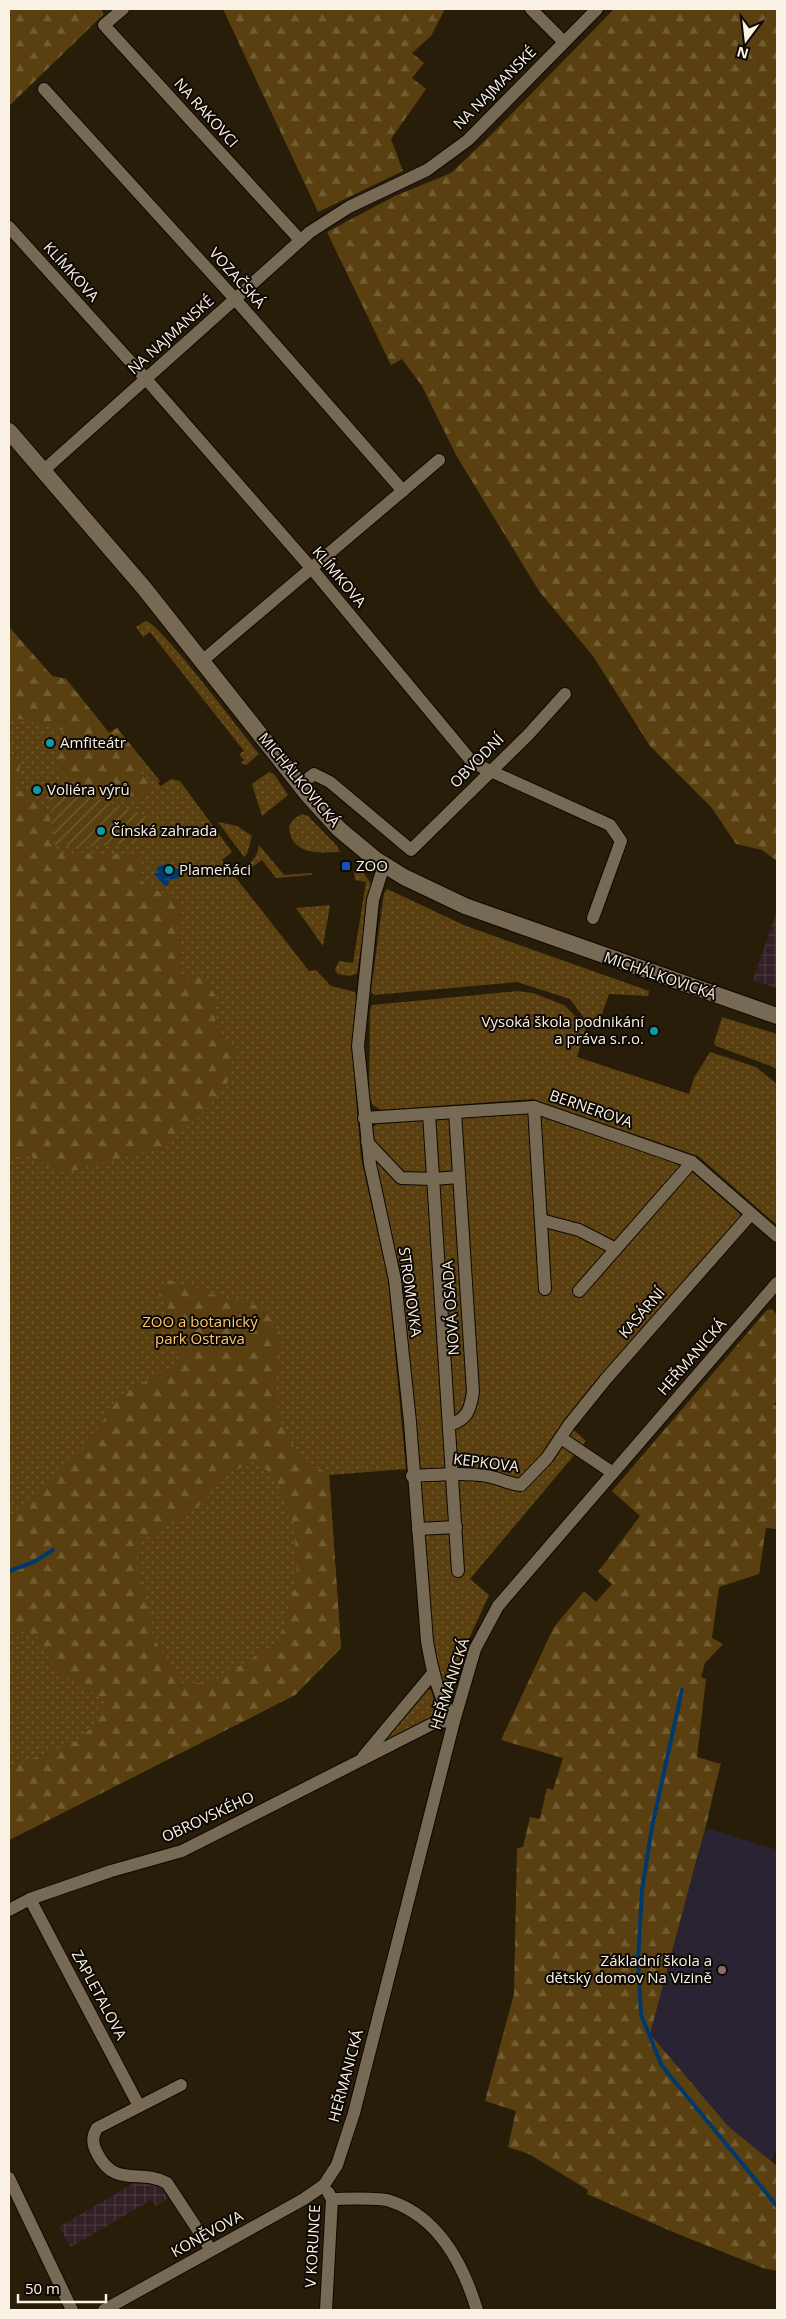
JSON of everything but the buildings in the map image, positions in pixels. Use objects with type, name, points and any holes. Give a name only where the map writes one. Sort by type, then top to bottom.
[{"type":"street","name":"NA RAKOVCI","points":[[123,9],[104,25],[300,240]]},
{"type":"street","points":[[531,9],[564,42]]},
{"type":"street","name":"NA NAJMANSKÉ","points":[[44,470],[300,240],[321,224],[427,170],[468,140],[597,9]]},
{"type":"street","name":"VOZAČSKÁ","points":[[44,89],[235,299],[403,491]]},
{"type":"street","name":"KLÍMKOVA","points":[[9,227],[146,379],[312,569],[473,763],[610,825],[621,841],[593,918]]},
{"type":"street","name":"MICHÁLKOVICKÁ","points":[[9,431],[144,588],[300,785],[339,829],[384,865],[426,889],[480,912],[777,1016]]},
{"type":"street","points":[[202,660],[439,460]]},
{"type":"street","name":"OBVODNÍ","points":[[300,785],[314,774],[330,782],[411,850],[528,734],[565,694]]},
{"type":"street","name":"STROMOVKA","points":[[384,865],[373,900],[358,1046],[367,1142],[395,1280],[410,1422],[412,1476],[418,1529],[423,1609],[433,1673],[443,1704],[454,1721]]},
{"type":"street","points":[[534,1107],[545,1289]]},
{"type":"street","name":"BERNEROVA","points":[[364,1118],[534,1107],[692,1162],[777,1236]]},
{"type":"street","name":"NOVÁ OSADA","points":[[449,1424],[461,1421],[471,1408],[473,1392],[455,1112]]},
{"type":"street","name":"NOVÁ OSADA","points":[[429,1114],[458,1571]]},
{"type":"street","points":[[367,1142],[401,1178],[433,1179],[459,1177]]},
{"type":"street","points":[[579,1291],[692,1162]]},
{"type":"street","name":"KASÁRNÍ","points":[[561,1438],[569,1425],[606,1380],[751,1214]]},
{"type":"street","points":[[541,1220],[579,1230],[616,1249]]},
{"type":"street","name":"HEŘMANICKÁ","points":[[324,2185],[337,2165],[354,2113],[454,1721],[476,1649],[498,1606],[613,1473],[773,1297],[777,1283]]},
{"type":"street","points":[[561,1438],[613,1473]]},
{"type":"street","name":"KEPKOVA","points":[[412,1476],[452,1474],[490,1477],[511,1484],[522,1485],[547,1458],[561,1438]]},
{"type":"street","points":[[418,1529],[456,1527]]},
{"type":"street","name":"OBROVSKÉHO","points":[[360,1760],[433,1673]]},
{"type":"street","name":"OBROVSKÉHO","points":[[9,1910],[30,1899],[111,1871],[182,1851],[436,1722],[454,1721]]},
{"type":"street","name":"ZAPLETALOVA","points":[[30,1899],[139,2106]]},
{"type":"street","points":[[181,2085],[97,2128],[93,2135],[93,2145],[101,2162],[110,2171],[130,2177],[158,2178],[167,2183],[211,2250]]},
{"type":"street","points":[[9,2178],[14,2202],[72,2310]]},
{"type":"street","name":"V KORUNCE","points":[[324,2185],[332,2198],[326,2310]]},
{"type":"street","name":"KONĚVOVA","points":[[104,2310],[304,2199],[324,2185]]},
{"type":"street","points":[[332,2198],[388,2200],[416,2214],[442,2236],[460,2264],[477,2310]]},
{"type":"shaded area","points":[[777,911],[777,988],[753,980]]},
{"type":"shaded area","name":"Základní škola a dětský domov Na Vizině","points":[[707,1828],[777,1850],[777,2148],[771,2162],[728,2126],[650,2034],[698,1854]]},
{"type":"shaded area","points":[[153,2172],[168,2199],[156,2206],[151,2200],[71,2247],[59,2227]]},
{"type":"green space","points":[[9,9],[101,9],[104,14],[9,106]]},
{"type":"green space","points":[[223,9],[445,9],[431,36],[412,53],[424,63],[412,78],[426,89],[391,139],[403,171],[318,212]]},
{"type":"green space","points":[[614,9],[777,9],[777,861],[762,850],[736,844],[712,808],[650,746],[593,656],[539,591],[456,455],[422,386],[402,359],[391,365],[327,232],[395,196],[451,173],[492,134]]},
{"type":"green space","points":[[146,621],[184,659],[259,754],[246,765],[241,763],[244,760],[239,754],[244,751],[150,632],[143,637],[136,627]]},
{"type":"green space","name":"ZOO a botanický park Ostrava","points":[[9,627],[52,676],[66,679],[109,733],[117,728],[160,781],[158,783],[161,786],[171,779],[180,781],[232,852],[222,860],[309,971],[316,970],[331,986],[355,992],[357,999],[352,1050],[361,1158],[388,1278],[406,1469],[329,1475],[341,1648],[295,1695],[9,1840]]},
{"type":"green space","points":[[9,627],[52,676],[66,679],[109,733],[117,728],[147,766],[140,772],[151,787],[130,804],[94,783],[76,783],[61,772],[54,762],[73,738],[63,730],[9,716]]},
{"type":"green space","points":[[9,756],[21,761],[16,789],[37,799],[39,809],[49,810],[54,853],[140,854],[139,880],[183,905],[177,931],[181,977],[204,978],[215,995],[215,1025],[235,1048],[227,1084],[204,1112],[161,1148],[64,1173],[33,1158],[31,1153],[9,1159]]},
{"type":"green space","points":[[269,772],[274,774],[288,795],[262,816],[252,784]]},
{"type":"green space","points":[[48,785],[139,813],[153,821],[160,834],[147,839],[121,844],[95,846],[55,845]]},
{"type":"green space","points":[[302,814],[308,816],[337,846],[340,852],[314,852],[300,847],[294,842],[289,826],[295,818]]},
{"type":"green space","points":[[218,822],[237,826],[252,836],[247,854],[244,857]]},
{"type":"green space","points":[[259,845],[284,875],[312,873],[312,875],[276,878],[262,860],[251,868],[249,865],[257,854]]},
{"type":"green space","points":[[354,872],[363,872],[371,884],[357,973],[350,976],[338,974],[335,970],[339,961],[353,963],[366,882],[355,880]]},
{"type":"green space","points":[[387,889],[466,926],[649,991],[648,996],[609,994],[597,1028],[587,1022],[570,999],[517,982],[374,995],[371,991],[384,893]]},
{"type":"green space","points":[[330,905],[323,946],[296,908]]},
{"type":"green space","points":[[518,991],[533,993],[564,1005],[586,1027],[577,1057],[689,1094],[694,1078],[710,1052],[756,1067],[777,1084],[777,1225],[698,1156],[533,1099],[381,1110],[373,1105],[369,1097],[370,1011],[372,1005]]},
{"type":"green space","points":[[722,1017],[777,1034],[777,1070],[771,1066],[716,1046],[714,1043]]},
{"type":"green space","points":[[529,1113],[670,1161],[693,1173],[741,1216],[567,1424],[586,1441],[470,1579],[489,1595],[461,1656],[450,1695],[446,1699],[434,1661],[373,1127],[377,1124]]},
{"type":"green space","points":[[168,1280],[217,1296],[263,1307],[282,1336],[276,1381],[280,1421],[300,1459],[329,1474],[341,1648],[295,1695],[9,1840],[9,1768],[76,1741],[95,1725],[105,1700],[57,1671],[37,1636],[25,1631],[9,1630],[9,1514],[20,1512],[101,1424],[117,1397],[184,1360],[176,1347],[179,1334],[159,1294]],"holes":[[[255,1461],[275,1477],[294,1524],[297,1574],[285,1625],[275,1644],[217,1680],[204,1683],[182,1683],[154,1639],[137,1565],[138,1543],[205,1502],[219,1478]]]},
{"type":"green space","points":[[772,1309],[777,1315],[777,1401],[774,1404],[777,1407],[777,1529],[766,1528],[759,1574],[719,1587],[712,1638],[723,1644],[705,1663],[701,1677],[706,1679],[697,1757],[721,1764],[705,1832],[650,2034],[728,2126],[777,2166],[777,2271],[763,2268],[673,2232],[587,2194],[588,2190],[529,2154],[508,2147],[516,2111],[485,2101],[514,1994],[517,1848],[523,1847],[530,1817],[540,1819],[547,1788],[553,1790],[563,1758],[501,1740],[554,1627],[584,1591],[596,1602],[612,1584],[598,1572],[640,1516],[612,1491],[767,1310]]},
{"type":"green space","points":[[428,1689],[431,1690],[437,1711],[433,1721],[381,1744]]},
{"type":"water","points":[[166,864],[180,870],[179,878],[169,880],[168,886],[165,886],[154,874],[157,871],[157,867]]},
{"type":"waterway","points":[[9,1571],[34,1562],[53,1550]]},
{"type":"waterway","points":[[682,1690],[652,1827],[642,1890],[638,1961],[641,2015],[662,2066],[777,2206]]},
{"type":"place","name":"Amfiteátr","points":[[50,743]]},
{"type":"place","name":"Voliéra výrů","points":[[37,790]]},
{"type":"place","name":"Čínská zahrada","points":[[101,831]]},
{"type":"place","name":"ZOO","points":[[346,866]]},
{"type":"place","name":"Plameňáci","points":[[169,870]]},
{"type":"place","name":"Vysoká škola podnikání a práva s.r.o.","points":[[654,1031]]},
{"type":"place","name":"Základní škola a dětský domov Na Vizině","points":[[722,1970]]}]
